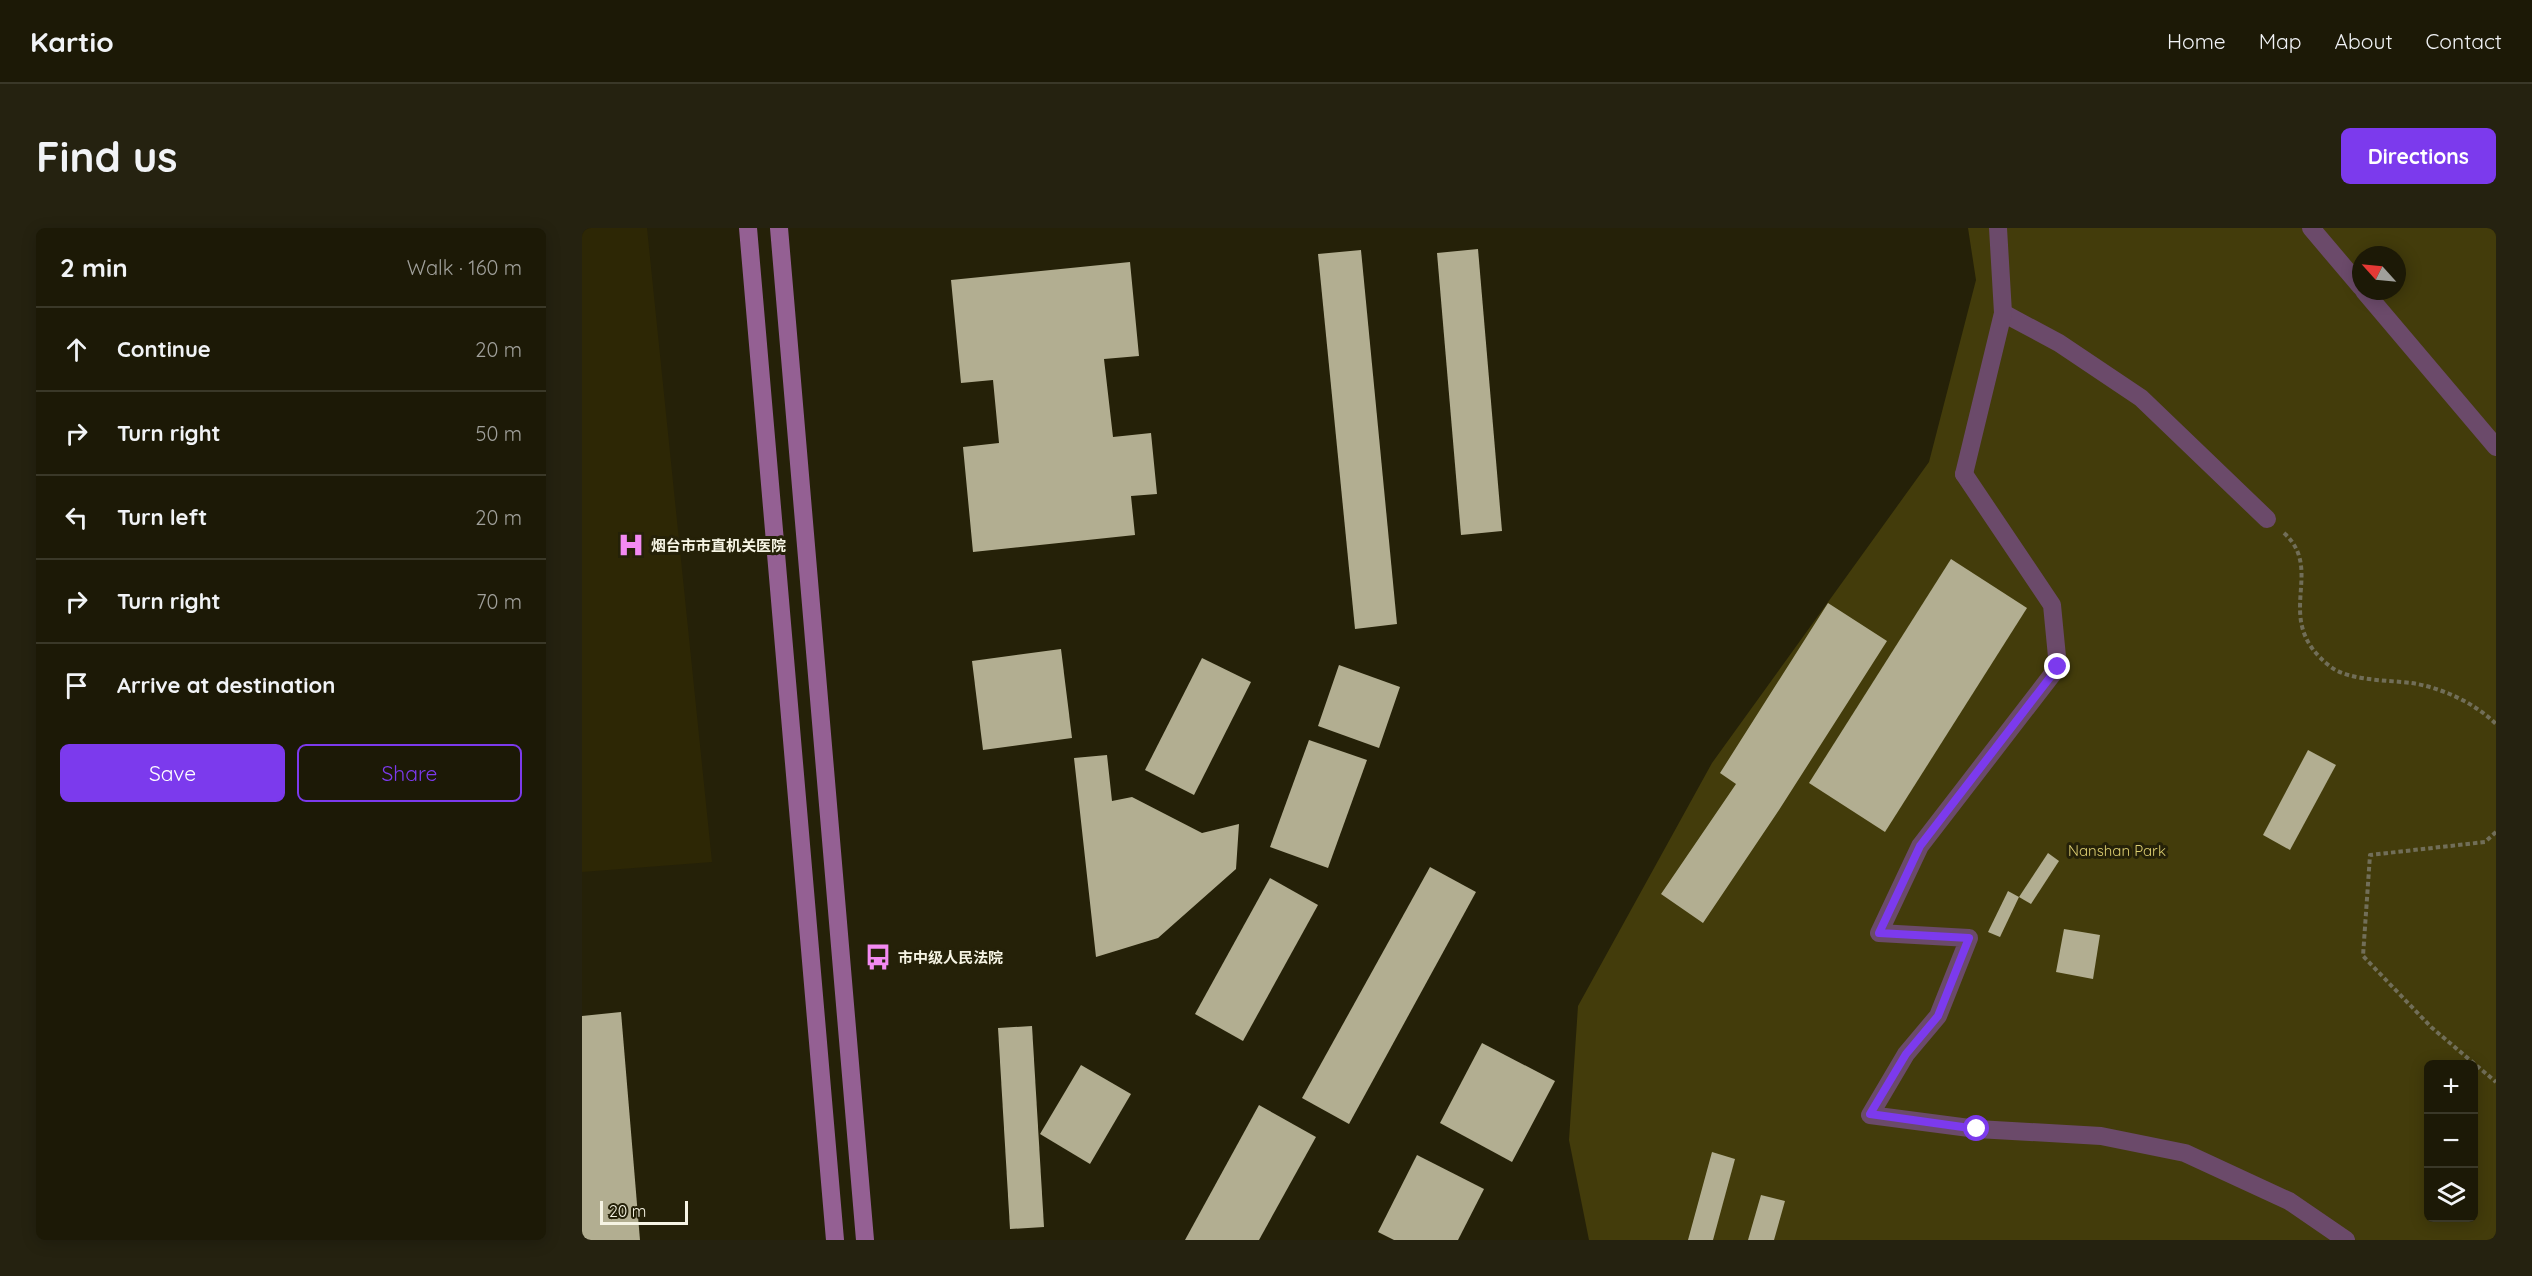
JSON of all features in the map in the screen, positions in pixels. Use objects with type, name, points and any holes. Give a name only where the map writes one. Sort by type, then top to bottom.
[{"type":"main road","points":[[748,228],[834,1240]]},
{"type":"main road","points":[[779,228],[865,1240]]},
{"type":"street","points":[[1998,228],[2003,314],[1964,474],[2052,605],[2058,667],[1920,846],[1879,933],[1969,938],[1938,1016],[1906,1054],[1870,1114],[1977,1129],[2101,1136],[2185,1153],[2289,1201],[2346,1240]]},
{"type":"street","points":[[2311,228],[2352,276]]},
{"type":"street","points":[[2372,300],[2496,447]]},
{"type":"street","points":[[2003,314],[2059,343],[2140,398],[2267,519]]},
{"type":"path","points":[[2267,519],[2291,540],[2301,559],[2300,627],[2310,647],[2333,668],[2375,681],[2413,683],[2453,696],[2488,716],[2496,724]]},
{"type":"path","points":[[2496,832],[2485,842],[2370,855],[2363,956],[2431,1027],[2496,1082]]},
{"type":"shaded area","name":"烟台市市直机关医院","points":[[582,228],[647,228],[712,862],[582,872]]},
{"type":"green space","name":"Nanshan Park","points":[[1968,228],[2496,228],[2496,1240],[1589,1240],[1569,1140],[1578,1006],[1712,763],[1929,462],[1976,280]]},
{"type":"building","points":[[1478,249],[1502,531],[1461,535],[1437,253]]},
{"type":"building","points":[[1361,250],[1397,624],[1355,629],[1318,254]]},
{"type":"building","points":[[1130,262],[1139,356],[1104,359],[1113,437],[1151,433],[1157,494],[1131,496],[1135,535],[973,552],[963,447],[999,443],[993,380],[961,383],[951,280]]},
{"type":"building","points":[[1951,559],[2027,608],[1885,832],[1809,783]]},
{"type":"building","points":[[1828,603],[1887,641],[1779,810],[1703,923],[1661,894],[1736,784],[1720,773]]},
{"type":"building","points":[[1061,649],[1072,738],[983,750],[972,661]]},
{"type":"building","points":[[1202,658],[1251,682],[1194,795],[1145,770]]},
{"type":"building","points":[[1339,665],[1400,687],[1379,748],[1318,726]]},
{"type":"building","points":[[1309,740],[1367,760],[1328,868],[1270,847]]},
{"type":"building","points":[[2308,750],[2336,765],[2290,850],[2263,835]]},
{"type":"building","points":[[1107,755],[1112,801],[1132,797],[1202,833],[1239,824],[1236,869],[1158,938],[1096,957],[1074,758]]},
{"type":"building","points":[[2048,853],[2059,861],[2031,904],[2019,897]]},
{"type":"building","points":[[1430,867],[1476,892],[1349,1124],[1302,1098]]},
{"type":"building","points":[[1270,878],[1318,905],[1243,1041],[1195,1014]]},
{"type":"building","points":[[2008,891],[2019,897],[2000,937],[1988,932]]},
{"type":"building","points":[[2064,929],[2100,935],[2093,979],[2056,972]]},
{"type":"building","points":[[621,1012],[640,1240],[582,1240],[582,1016]]},
{"type":"building","points":[[1032,1026],[1044,1227],[1010,1229],[998,1028]]},
{"type":"building","points":[[1482,1043],[1555,1081],[1512,1162],[1440,1123]]},
{"type":"building","points":[[1081,1065],[1131,1094],[1090,1164],[1040,1134]]},
{"type":"building","points":[[1259,1105],[1316,1137],[1259,1240],[1185,1240]]},
{"type":"building","points":[[1712,1152],[1735,1159],[1713,1240],[1688,1240]]},
{"type":"building","points":[[1417,1155],[1484,1189],[1458,1240],[1394,1240],[1378,1232]]},
{"type":"building","points":[[1761,1195],[1785,1201],[1774,1240],[1748,1240]]},
{"type":"place","name":"烟台市市直机关医院","points":[[631,545]]},
{"type":"place","name":"市中级人民法院","points":[[878,957]]},
{"type":"route","points":[[1977,1129],[1870,1114],[1906,1054],[1938,1016],[1969,938],[1879,933],[1920,846],[2058,667]]}]
